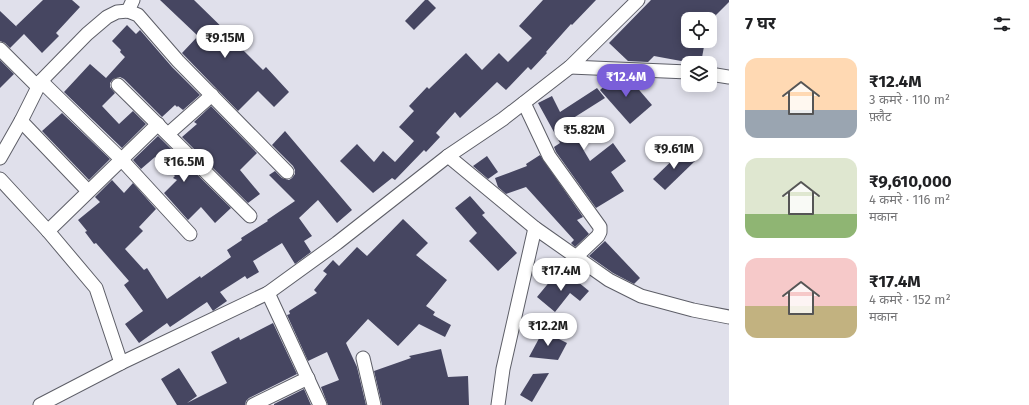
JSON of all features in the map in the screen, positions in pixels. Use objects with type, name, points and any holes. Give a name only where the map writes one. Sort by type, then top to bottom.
[{"type":"street","points":[[40,405],[121,363],[268,293],[337,243],[448,156],[503,119],[570,67],[638,0]]},
{"type":"street","points":[[0,158],[22,121],[39,84],[87,34],[107,17],[131,5],[178,61],[287,172]]},
{"type":"street","points":[[0,50],[121,159],[190,234]]},
{"type":"street","points":[[570,67],[681,72]]},
{"type":"street","points":[[717,75],[729,77]]},
{"type":"street","points":[[118,86],[250,216]]},
{"type":"street","points":[[168,134],[212,95]]},
{"type":"street","points":[[524,103],[549,156],[600,227],[598,236],[576,257]]},
{"type":"street","points":[[22,121],[88,191]]},
{"type":"street","points":[[48,231],[158,124]]},
{"type":"street","points":[[448,156],[535,228],[609,280],[641,296],[693,310],[729,317]]},
{"type":"street","points":[[0,179],[48,231],[96,288],[121,363]]},
{"type":"street","points":[[498,405],[503,369],[535,228]]},
{"type":"street","points":[[268,293],[320,405]]},
{"type":"street","points":[[363,358],[374,405]]},
{"type":"street","points":[[253,405],[308,378]]},
{"type":"building","points":[[43,0],[72,0],[80,7],[56,33],[59,36],[42,53],[24,34],[10,48],[5,43],[0,41],[0,11],[19,29],[16,26]]},
{"type":"building","points":[[160,0],[194,0],[263,70],[266,67],[289,92],[274,107],[258,91],[238,111],[182,53],[198,36]]},
{"type":"building","points":[[425,0],[428,0],[436,8],[414,30],[405,21]]},
{"type":"building","points":[[543,0],[596,0],[572,25],[571,24],[531,70],[528,67],[506,90],[497,82],[460,118],[455,112],[436,133],[440,137],[426,152],[424,150],[395,180],[392,178],[373,193],[340,161],[357,144],[374,162],[383,151],[395,162],[414,141],[399,127],[414,111],[409,106],[427,87],[429,89],[466,53],[482,70],[499,53],[508,62],[532,38],[519,26]]},
{"type":"building","points":[[651,0],[729,0],[729,2],[717,14],[717,12],[681,12],[681,48],[704,48],[702,56],[681,56],[681,61],[654,56],[648,62],[628,61],[609,43]]},
{"type":"building","points":[[127,25],[136,34],[140,30],[172,67],[200,95],[183,110],[175,105],[162,117],[124,79],[120,77],[113,79],[110,83],[110,87],[115,93],[102,106],[119,124],[133,111],[146,124],[122,148],[64,92],[90,64],[106,78],[125,57],[120,52],[121,50],[112,41]]},
{"type":"building","points":[[0,60],[14,74],[0,88]]},
{"type":"building","points":[[615,77],[628,77],[652,105],[630,124],[600,90]]},
{"type":"building","points":[[597,88],[605,98],[567,122],[590,161],[613,143],[626,161],[611,172],[624,191],[596,208],[556,152],[554,147],[560,143],[538,103],[552,96],[560,112]]},
{"type":"building","points":[[211,106],[257,153],[240,170],[260,194],[248,203],[182,137],[197,124],[194,122]]},
{"type":"building","points":[[62,113],[110,159],[89,180],[42,131]]},
{"type":"building","points":[[285,131],[352,210],[337,223],[318,200],[299,218],[312,236],[304,241],[311,252],[295,264],[282,243],[253,261],[259,272],[247,279],[245,276],[220,292],[227,301],[213,311],[207,302],[170,327],[167,323],[139,343],[125,324],[143,311],[124,285],[129,281],[96,243],[94,244],[85,232],[87,231],[78,220],[100,202],[95,197],[112,180],[124,193],[133,183],[156,209],[139,227],[143,231],[125,249],[144,270],[147,268],[167,299],[231,257],[227,250],[242,240],[241,238],[268,221],[267,220],[295,201],[269,175],[275,171],[282,178],[289,180],[295,174],[293,166],[272,145]]},
{"type":"building","points":[[158,136],[231,208],[215,223],[201,207],[188,220],[164,193],[177,180],[173,178],[175,176],[155,157],[141,169],[133,160]]},
{"type":"building","points":[[684,149],[695,161],[665,190],[653,179]]},
{"type":"building","points":[[540,155],[583,217],[577,220],[589,234],[575,247],[571,243],[574,240],[526,187],[506,194],[498,187],[495,178],[527,166],[526,164]]},
{"type":"building","points":[[487,156],[498,172],[488,179],[473,166]]},
{"type":"building","points":[[470,196],[485,213],[482,215],[517,253],[498,271],[469,241],[477,233],[455,208]]},
{"type":"building","points":[[403,219],[428,243],[416,255],[447,280],[426,306],[435,312],[433,315],[451,325],[445,337],[419,324],[398,346],[368,319],[346,343],[357,367],[366,405],[328,405],[321,387],[339,380],[327,352],[308,361],[287,315],[290,314],[289,311],[317,293],[314,290],[327,274],[323,271],[333,260],[339,266],[357,247],[367,256]]},
{"type":"building","points":[[605,241],[640,278],[634,284],[613,273],[589,256]]},
{"type":"building","points":[[556,274],[566,283],[572,277],[589,291],[580,301],[570,293],[555,312],[537,297]]},
{"type":"building","points":[[273,323],[297,374],[249,398],[245,405],[177,405],[161,379],[179,368],[197,396],[187,403],[227,383],[211,352],[239,337],[240,340]]},
{"type":"building","points":[[543,331],[567,343],[558,360],[529,357]]},
{"type":"building","points":[[441,349],[448,377],[468,376],[469,405],[382,405],[374,371],[411,358],[409,356]]},
{"type":"building","points":[[549,373],[532,402],[520,395],[533,374]]},
{"type":"building","points":[[304,389],[311,405],[274,405],[274,404]]}]
